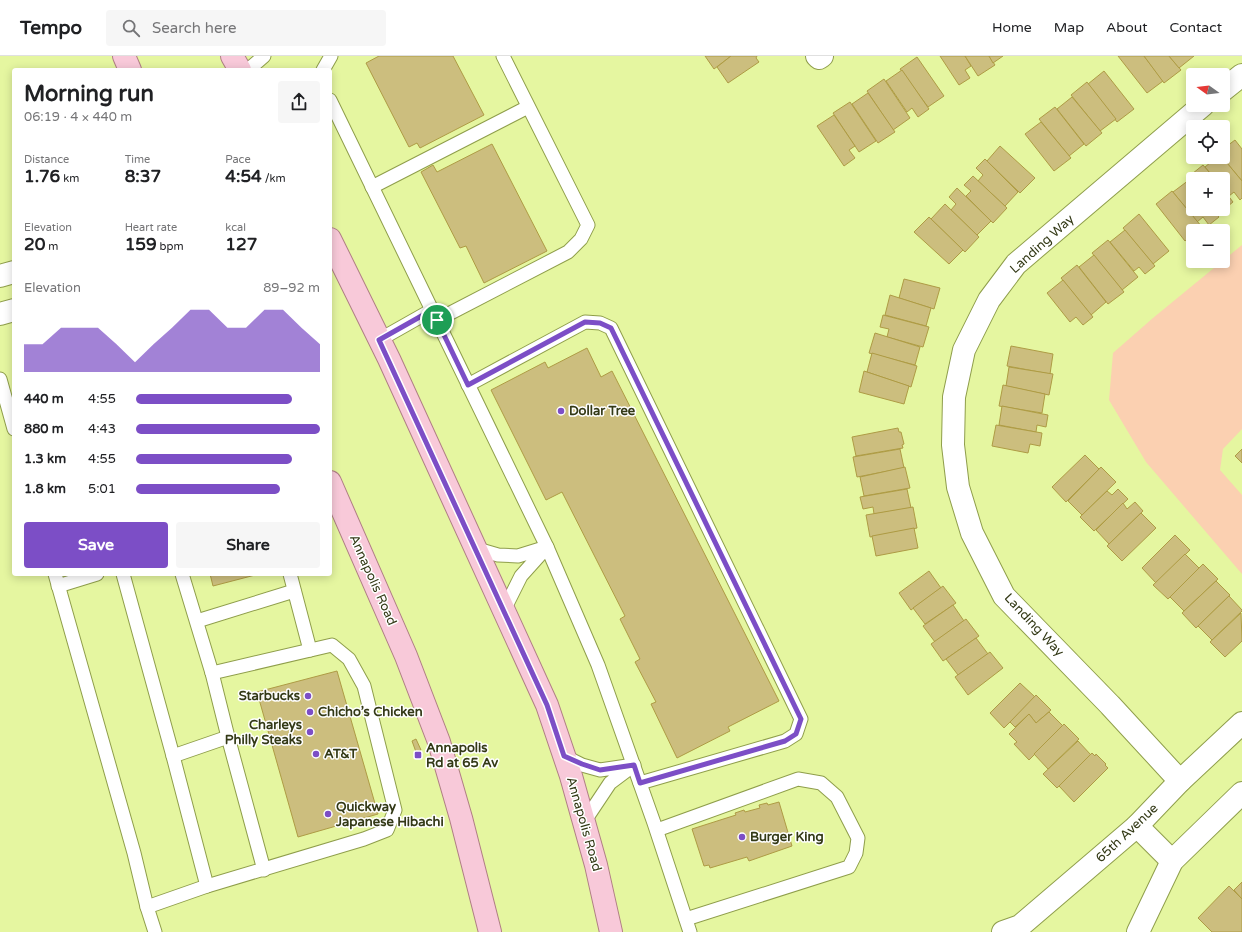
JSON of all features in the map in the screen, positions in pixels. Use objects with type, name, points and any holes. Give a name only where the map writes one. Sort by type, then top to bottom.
[{"type":"main road","points":[[124,56],[129,68]]},
{"type":"main road","points":[[232,56],[239,68]]},
{"type":"main road","name":"Annapolis Road","points":[[332,243],[379,340],[547,705],[584,822],[596,865],[611,932]]},
{"type":"main road","name":"Annapolis Road","points":[[332,487],[406,656],[439,742],[461,818],[490,932]]},
{"type":"street","points":[[818,56],[819,58],[822,56]]},
{"type":"street","points":[[1230,84],[1242,75]]},
{"type":"street","name":"Landing Way","points":[[1180,781],[1110,705],[1004,596],[972,534],[958,487],[953,446],[954,397],[964,350],[989,300],[1016,264],[1195,112]]},
{"type":"street","points":[[0,276],[12,273]]},
{"type":"street","points":[[0,314],[12,311]]},
{"type":"street","name":"65th Avenue","points":[[1003,932],[1020,926],[1137,826],[1180,781],[1242,723]]},
{"type":"street","points":[[1138,932],[1172,861],[1242,793]]},
{"type":"street","points":[[1137,826],[1172,861]]},
{"type":"lane","points":[[250,68],[264,56]]},
{"type":"lane","points":[[324,68],[331,56]]},
{"type":"lane","points":[[379,340],[568,252],[581,239],[588,226],[503,56]]},
{"type":"lane","points":[[332,104],[547,547],[598,665],[634,765],[690,932]]},
{"type":"lane","points":[[372,187],[528,107]]},
{"type":"lane","points":[[468,385],[585,322],[600,323],[611,328],[801,719],[796,734],[785,741],[640,783]]},
{"type":"lane","points":[[0,379],[12,422]]},
{"type":"lane","points":[[474,548],[498,555],[518,556],[547,547]]},
{"type":"lane","points":[[504,610],[521,576],[547,547]]},
{"type":"lane","points":[[83,576],[56,580],[134,853],[147,906],[156,932]]},
{"type":"lane","points":[[124,576],[174,756],[207,886]]},
{"type":"lane","points":[[183,576],[212,673],[264,870]]},
{"type":"lane","points":[[290,576],[310,650]]},
{"type":"lane","points":[[197,621],[294,591]]},
{"type":"lane","points":[[147,906],[207,886],[364,839],[387,830],[395,810],[364,686],[349,658],[332,645],[212,673]]},
{"type":"lane","points":[[174,756],[228,737]]},
{"type":"lane","points":[[564,756],[600,770],[634,765]]},
{"type":"lane","points":[[584,822],[610,783],[634,765]]},
{"type":"lane","points":[[656,830],[798,779],[822,783],[837,797],[858,838],[856,853],[849,867],[686,919]]},
{"type":"shaded area","points":[[1242,245],[1242,429],[1223,449],[1220,470],[1242,495],[1242,574],[1146,462],[1109,400],[1113,353],[1214,268],[1230,268],[1230,255]]},
{"type":"building","points":[[379,56],[453,56],[484,115],[420,148],[417,143],[409,147],[366,63]]},
{"type":"building","points":[[705,56],[731,56],[714,69]]},
{"type":"building","points":[[731,56],[757,56],[756,58],[759,62],[728,83],[717,67]]},
{"type":"building","points":[[940,56],[965,56],[971,66],[965,70],[970,78],[959,85]]},
{"type":"building","points":[[965,56],[989,56],[995,65],[978,76]]},
{"type":"building","points":[[989,56],[1003,56],[993,63]]},
{"type":"building","points":[[1118,56],[1144,56],[1163,81],[1147,93]]},
{"type":"building","points":[[1144,56],[1169,56],[1181,70],[1164,83]]},
{"type":"building","points":[[1169,56],[1194,56],[1179,68]]},
{"type":"building","points":[[917,57],[944,96],[928,107],[900,69]]},
{"type":"building","points":[[902,70],[929,109],[918,117],[912,108],[907,112],[886,81]]},
{"type":"building","points":[[1104,71],[1134,109],[1117,122],[1088,84]]},
{"type":"building","points":[[884,79],[910,118],[893,130],[867,91]]},
{"type":"building","points":[[1087,82],[1116,119],[1100,131],[1071,95]]},
{"type":"building","points":[[868,93],[895,132],[878,143],[852,104]]},
{"type":"building","points":[[1072,97],[1102,133],[1086,146],[1057,109]]},
{"type":"building","points":[[850,102],[876,141],[859,152],[833,113]]},
{"type":"building","points":[[1055,107],[1084,144],[1069,156],[1039,119]]},
{"type":"building","points":[[834,115],[855,146],[849,150],[855,158],[844,166],[817,126]]},
{"type":"building","points":[[1041,122],[1071,158],[1054,171],[1025,134]]},
{"type":"building","points":[[1235,140],[1242,149],[1242,181],[1228,164],[1230,164],[1230,144]]},
{"type":"building","points":[[492,144],[547,251],[484,283],[466,246],[460,248],[421,172],[433,165],[437,172]]},
{"type":"building","points":[[1000,146],[1035,178],[1020,193],[987,161]]},
{"type":"building","points":[[985,159],[1018,192],[1005,206],[978,181],[983,175],[976,168]]},
{"type":"building","points":[[1209,164],[1228,164],[1242,181],[1242,198],[1240,200],[1234,192],[1230,195],[1230,172],[1209,172],[1205,167]]},
{"type":"building","points":[[1203,165],[1209,172],[1194,172]]},
{"type":"building","points":[[973,176],[1007,208],[993,223],[966,196],[971,191],[964,185]]},
{"type":"building","points":[[1186,182],[1186,208],[1173,192]]},
{"type":"building","points":[[957,188],[991,221],[977,235],[951,210],[956,204],[949,197]]},
{"type":"building","points":[[1172,191],[1186,208],[1186,216],[1193,216],[1200,224],[1186,224],[1185,241],[1156,204]]},
{"type":"building","points":[[945,204],[979,237],[965,252],[931,219]]},
{"type":"building","points":[[1139,214],[1169,251],[1153,264],[1123,228]]},
{"type":"building","points":[[1192,216],[1219,217],[1210,224],[1208,224],[1203,217],[1197,222]]},
{"type":"building","points":[[929,217],[963,250],[949,264],[914,232]]},
{"type":"building","points":[[1125,230],[1155,266],[1145,274],[1139,267],[1134,271],[1110,242]]},
{"type":"building","points":[[1108,240],[1138,277],[1122,290],[1092,253]]},
{"type":"building","points":[[1094,255],[1124,292],[1108,304],[1079,267]]},
{"type":"building","points":[[1077,265],[1106,302],[1091,315],[1061,278]]},
{"type":"building","points":[[904,279],[940,288],[934,309],[899,298]]},
{"type":"building","points":[[1063,280],[1093,317],[1083,325],[1076,317],[1070,322],[1047,293]]},
{"type":"building","points":[[890,295],[931,308],[926,326],[885,315]]},
{"type":"building","points":[[883,315],[929,327],[923,347],[887,337],[889,329],[880,327]]},
{"type":"building","points":[[875,333],[920,347],[915,365],[869,353]]},
{"type":"building","points":[[1011,346],[1053,354],[1050,374],[1007,366]]},
{"type":"building","points":[[587,348],[601,377],[612,371],[779,701],[728,727],[730,731],[677,758],[651,704],[656,702],[635,662],[640,659],[620,619],[625,616],[562,492],[546,500],[491,390],[545,362],[548,368]]},
{"type":"building","points":[[872,353],[917,366],[911,387],[867,372]]},
{"type":"building","points":[[1009,367],[1053,374],[1049,395],[1006,386]]},
{"type":"building","points":[[864,371],[909,386],[904,404],[859,392]]},
{"type":"building","points":[[1003,385],[1045,394],[1042,413],[999,406]]},
{"type":"building","points":[[1002,406],[1048,415],[1046,427],[1037,425],[1036,432],[999,425]]},
{"type":"building","points":[[996,425],[1042,433],[1040,446],[1030,444],[1028,453],[992,446]]},
{"type":"building","points":[[898,428],[899,432],[901,432],[904,444],[902,445],[903,448],[856,456],[852,437]]},
{"type":"building","points":[[900,449],[904,468],[857,477],[853,457]]},
{"type":"building","points":[[1242,449],[1242,463],[1235,456]]},
{"type":"building","points":[[1085,455],[1099,469],[1066,502],[1052,487]]},
{"type":"building","points":[[905,467],[910,488],[864,496],[860,477]]},
{"type":"building","points":[[1101,467],[1116,482],[1082,515],[1068,501]]},
{"type":"building","points":[[907,489],[911,508],[874,514],[873,507],[863,509],[860,497]]},
{"type":"building","points":[[1118,489],[1128,499],[1094,531],[1080,517],[1107,491],[1112,495]]},
{"type":"building","points":[[1135,502],[1143,511],[1109,544],[1096,530],[1123,503],[1127,509]]},
{"type":"building","points":[[913,507],[917,528],[870,537],[866,515]]},
{"type":"building","points":[[1141,513],[1156,528],[1122,561],[1107,546]]},
{"type":"building","points":[[914,528],[918,548],[876,556],[872,536]]},
{"type":"building","points":[[1175,535],[1190,550],[1156,583],[1142,568]]},
{"type":"building","points":[[1185,554],[1199,568],[1168,599],[1153,585]]},
{"type":"building","points":[[1203,564],[1218,579],[1184,611],[1170,597]]},
{"type":"building","points":[[929,571],[941,588],[911,610],[899,593]]},
{"type":"building","points":[[210,576],[251,576],[213,586]]},
{"type":"building","points":[[1216,581],[1230,595],[1196,628],[1182,613]]},
{"type":"building","points":[[943,586],[956,603],[925,624],[913,608]]},
{"type":"building","points":[[1229,596],[1242,611],[1212,640],[1198,626]]},
{"type":"building","points":[[953,605],[964,621],[935,642],[923,626]]},
{"type":"building","points":[[1241,613],[1242,641],[1225,657],[1210,642]]},
{"type":"building","points":[[966,619],[979,636],[943,661],[931,644]]},
{"type":"building","points":[[976,638],[988,654],[958,675],[946,659]]},
{"type":"building","points":[[990,652],[1003,668],[968,695],[955,677]]},
{"type":"building","points":[[337,671],[378,814],[298,837],[257,692]]},
{"type":"building","points":[[1020,683],[1035,697],[1004,728],[990,713]]},
{"type":"building","points":[[1036,695],[1051,710],[1036,723],[1029,714],[1015,727],[1010,722]]},
{"type":"building","points":[[1049,712],[1063,726],[1029,760],[1014,744],[1017,742],[1009,734],[1029,714],[1036,723]]},
{"type":"building","points":[[1064,724],[1079,739],[1048,769],[1034,754]]},
{"type":"building","points":[[416,739],[421,750],[416,752],[412,741]]},
{"type":"building","points":[[1078,741],[1091,755],[1057,788],[1043,774]]},
{"type":"building","points":[[1092,753],[1095,756],[1096,754],[1108,768],[1074,802],[1059,786]]},
{"type":"building","name":"Burger King","points":[[779,802],[792,846],[749,861],[747,857],[710,868],[709,865],[704,866],[692,829],[736,815],[735,813],[744,810],[745,812],[760,808],[759,805],[767,803],[768,805]]},
{"type":"building","points":[[1242,882],[1242,899],[1234,890]]},
{"type":"building","points":[[1229,886],[1242,899],[1242,932],[1212,932],[1198,918]]},
{"type":"place","name":"Dollar Tree","points":[[561,411]]},
{"type":"place","name":"Starbucks","points":[[308,696]]},
{"type":"place","name":"Chicho’s Chicken","points":[[310,712]]},
{"type":"place","name":"Charleys Philly Steaks","points":[[310,732]]},
{"type":"place","name":"AT&T","points":[[316,754]]},
{"type":"place","name":"Annapolis Rd at 65 Av","points":[[418,755]]},
{"type":"place","name":"Quickway Japanese Hibachi","points":[[328,814]]},
{"type":"place","name":"Burger King","points":[[742,837]]},
{"type":"route","points":[[432,310],[437,320],[468,385],[585,322],[600,323],[611,328],[801,719],[796,734],[785,741],[640,783],[634,765],[600,770],[564,756],[547,705],[379,340],[432,310]]}]
